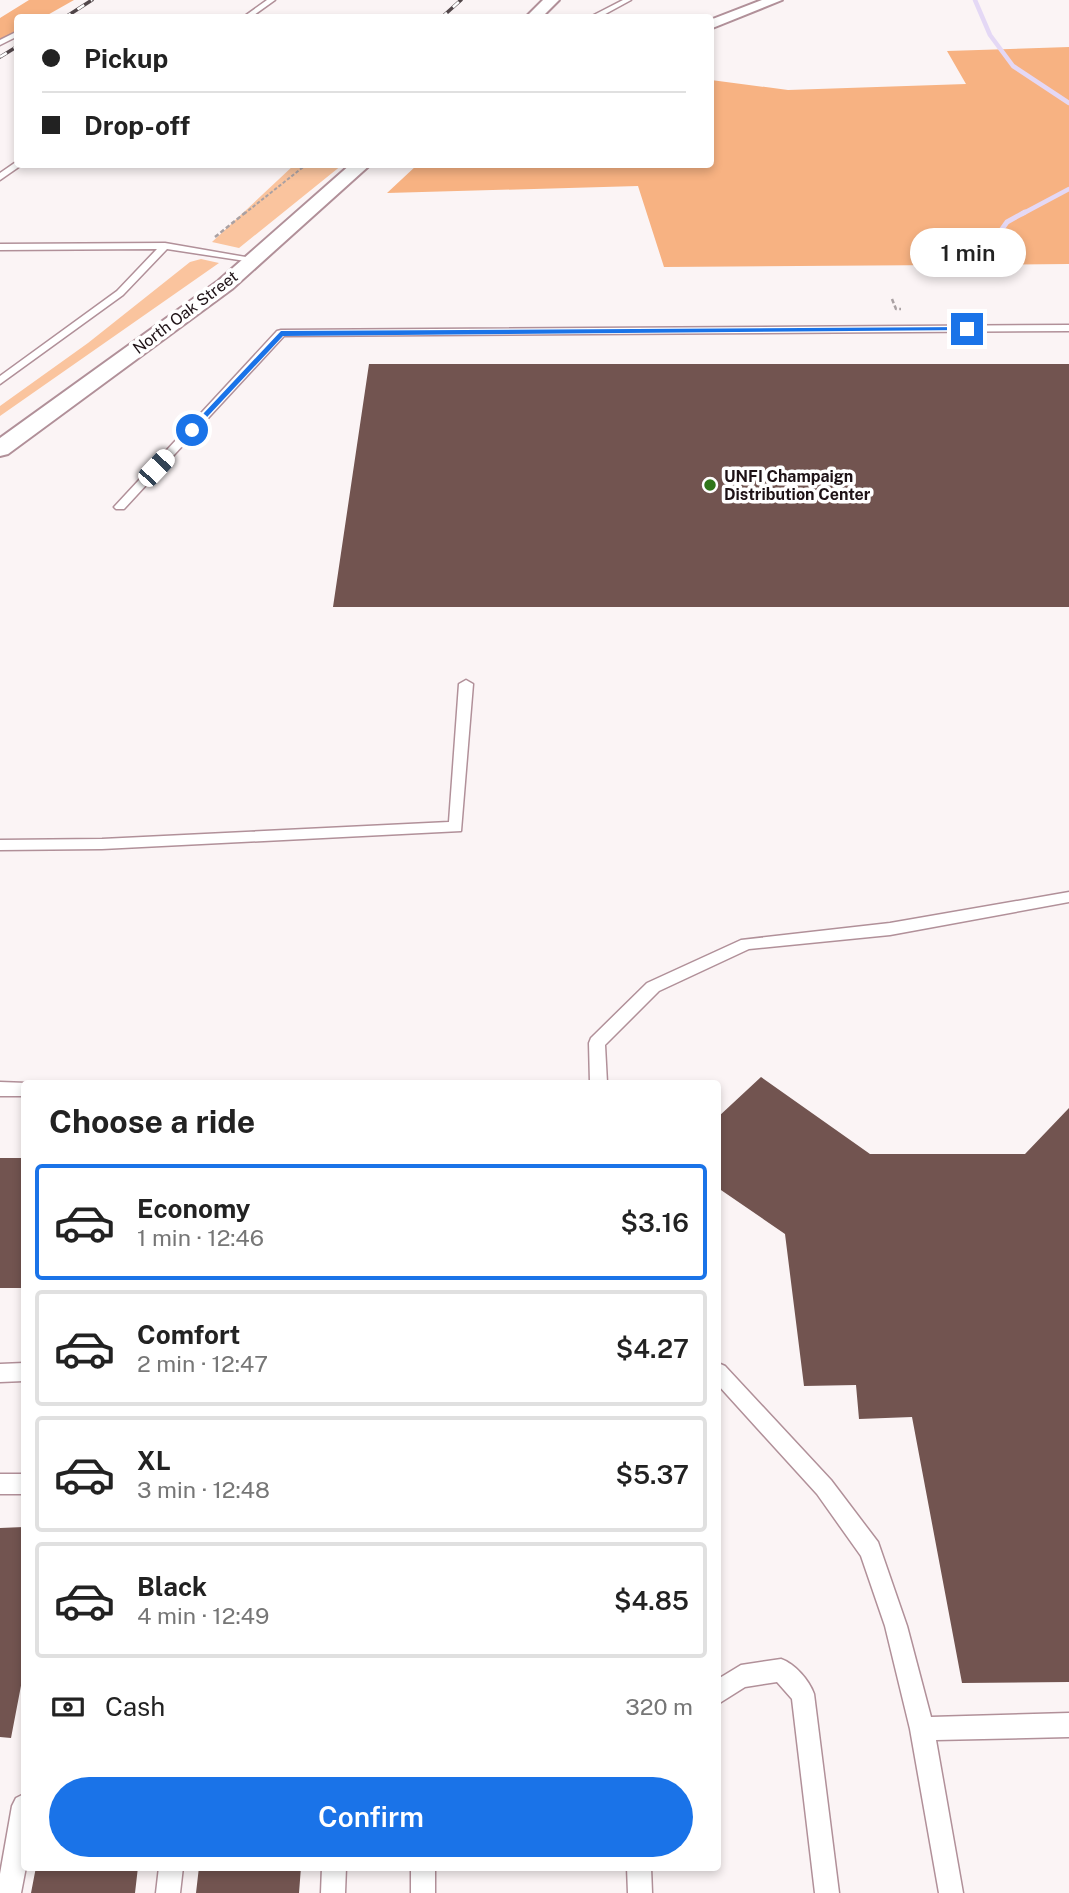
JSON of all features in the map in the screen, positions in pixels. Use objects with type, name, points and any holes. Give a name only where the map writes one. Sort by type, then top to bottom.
[{"type":"street","points":[[536,14],[552,0]]},
{"type":"street","points":[[714,23],[775,0]]},
{"type":"street","name":"North Oak Street","points":[[0,449],[225,285],[357,168]]},
{"type":"lane","points":[[251,14],[272,0]]},
{"type":"lane","points":[[600,14],[636,0]]},
{"type":"lane","points":[[0,381],[120,293],[165,246]]},
{"type":"lane","points":[[0,247],[165,246],[201,249],[252,259]]},
{"type":"lane","points":[[120,507],[281,333],[1069,328]]},
{"type":"lane","points":[[0,845],[102,844],[456,827],[466,684]]},
{"type":"lane","points":[[598,1080],[597,1043],[653,988],[747,944],[890,929],[1069,897]]},
{"type":"lane","points":[[0,1088],[21,1089]]},
{"type":"lane","points":[[0,1373],[21,1372]]},
{"type":"lane","points":[[721,1375],[824,1487],[870,1550],[896,1626],[922,1729],[951,1893]]},
{"type":"lane","points":[[0,1484],[21,1484]]},
{"type":"lane","points":[[721,1691],[741,1676],[781,1670],[803,1694],[827,1893]]},
{"type":"lane","points":[[922,1729],[1069,1725]]},
{"type":"lane","points":[[9,1893],[21,1823]]},
{"type":"lane","points":[[168,1893],[171,1871]]},
{"type":"lane","points":[[332,1893],[334,1871]]},
{"type":"lane","points":[[423,1871],[423,1893]]},
{"type":"lane","points":[[639,1871],[640,1893]]},
{"type":"path","points":[[201,249],[302,168]]},
{"type":"path","points":[[892,299],[896,309],[902,309]]},
{"type":"shaded area","points":[[29,0],[74,0],[49,14],[14,14],[14,34],[0,41],[0,18]]},
{"type":"shaded area","points":[[1069,47],[1069,264],[664,267],[638,186],[387,193],[414,168],[714,168],[714,80],[788,90],[966,84],[947,51]]},
{"type":"shaded area","points":[[291,168],[338,168],[239,248],[212,242]]},
{"type":"shaded area","points":[[201,259],[219,263],[0,416],[0,406],[88,343],[190,262]]},
{"type":"building","name":"UNFI Champaign Distribution Center","points":[[369,364],[1069,364],[1069,607],[333,607]]},
{"type":"building","points":[[761,1077],[870,1154],[1025,1154],[1069,1108],[1069,1682],[962,1683],[912,1417],[859,1419],[856,1385],[804,1386],[785,1234],[721,1190],[721,1114]]},
{"type":"building","points":[[0,1158],[21,1158],[21,1288],[0,1288]]},
{"type":"building","points":[[21,1527],[21,1686],[11,1738],[0,1737],[0,1528]]},
{"type":"building","points":[[35,1871],[138,1871],[135,1893],[31,1893]]},
{"type":"building","points":[[199,1871],[301,1871],[299,1893],[196,1893]]},
{"type":"waterway","points":[[975,0],[990,35],[1013,66],[1069,103]]},
{"type":"waterway","points":[[1022,214],[1069,189]]},
{"type":"waterway","points":[[997,236],[1007,222],[1025,212]]},
{"type":"railway","points":[[70,14],[92,0]]},
{"type":"railway","points":[[445,14],[461,0]]},
{"type":"railway","points":[[0,57],[14,48]]},
{"type":"place","name":"UNFI Champaign Distribution Center","points":[[710,485]]},
{"type":"route","points":[[192,430],[281,333],[967,329]]}]
